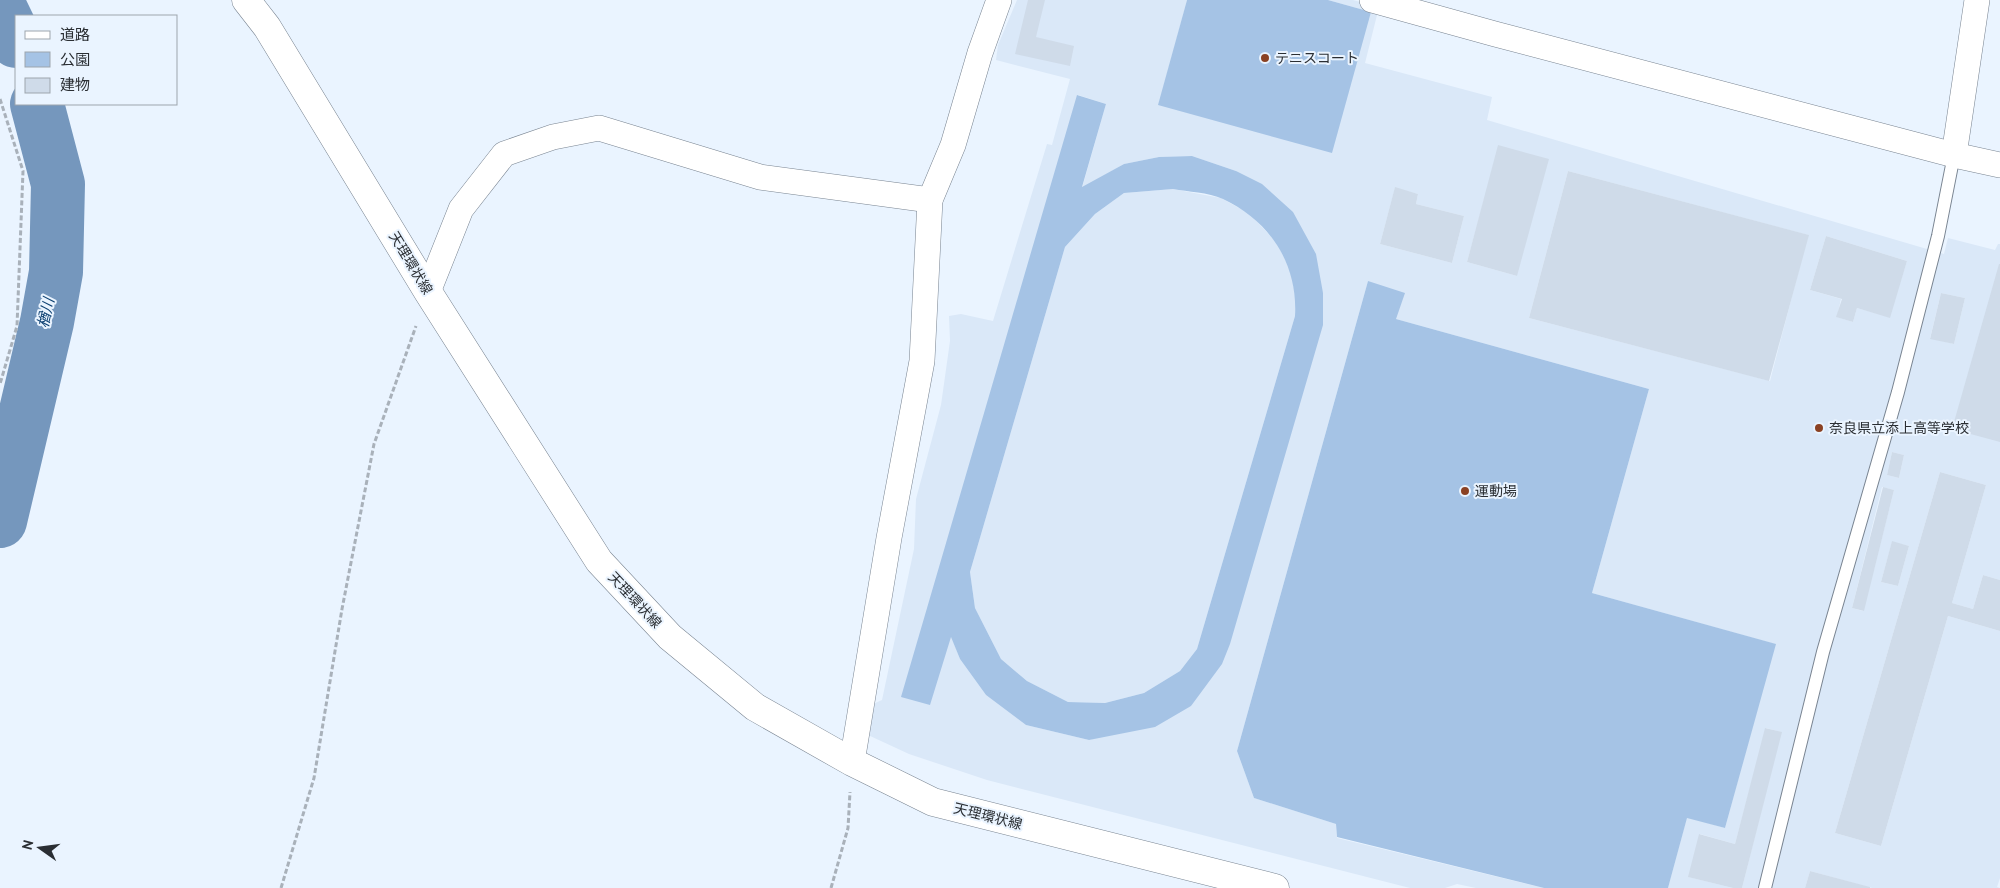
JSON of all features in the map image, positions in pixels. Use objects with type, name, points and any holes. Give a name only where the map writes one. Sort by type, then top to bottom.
[{"type":"main road","name":"天理環状線","points":[[246,0],[267,27],[428,292],[599,561],[670,637],[755,707],[852,762],[932,802],[1275,888]]},
{"type":"street","points":[[852,762],[889,538],[922,361],[930,200],[953,145],[980,53],[999,0]]},
{"type":"street","points":[[1372,0],[1954,155],[2000,165]]},
{"type":"street","points":[[1954,155],[1976,0]]},
{"type":"street","points":[[428,292],[462,209],[504,154],[553,137],[599,128],[760,176],[930,200]]},
{"type":"lane","points":[[1766,888],[1823,652],[1905,364],[1938,236],[1954,155]]},
{"type":"path","points":[[0,99],[23,171],[17,326],[0,384]]},
{"type":"path","points":[[281,888],[314,778],[342,609],[374,444],[428,292]]},
{"type":"path","points":[[831,888],[848,828],[852,762]]},
{"type":"shaded area","name":"奈良県立添上高等学校","points":[[1017,0],[1187,0],[1159,104],[1371,12],[1328,0],[1353,0],[1379,7],[1365,63],[1492,97],[1487,120],[1944,254],[1948,238],[1995,250],[1998,244],[2000,244],[2000,580],[1983,575],[1973,609],[1952,603],[1986,485],[1940,472],[1835,833],[1881,846],[1948,616],[2000,631],[2000,878],[1997,887],[2000,888],[1872,888],[1810,871],[1805,888],[1742,888],[1781,732],[1766,728],[1735,844],[1700,834],[1689,877],[1733,888],[1668,888],[1687,817],[1725,828],[1775,644],[1592,593],[1649,389],[1396,319],[1368,281],[1237,751],[1254,798],[1336,824],[1337,838],[1544,888],[1476,888],[1457,884],[1445,888],[1410,888],[987,780],[909,754],[868,735],[873,704],[882,700],[914,549],[916,499],[941,405],[950,341],[949,316],[961,314],[993,321],[1047,144],[1052,145],[1070,79],[996,60],[998,45]],"holes":[[[1078,95],[1106,104],[1082,188],[1124,164],[1159,157],[1192,156],[1236,171],[1323,293],[1191,706],[1089,740],[1026,725],[986,695],[960,659],[951,636],[902,697]],[[1499,145],[1517,276],[1467,262]],[[1568,171],[1808,235],[1770,381],[1529,318]],[[1395,188],[1418,194],[1416,204],[1464,216],[1452,263],[1380,244]],[[1826,236],[1907,261],[1889,317],[1857,308],[1853,322],[1837,317],[1841,299],[1810,290]],[[1941,293],[1965,298],[1954,344],[1930,338]],[[1892,452],[1904,455],[1899,478],[1887,475]],[[1882,487],[1894,490],[1863,611],[1852,608]],[[1892,542],[1909,546],[1898,586],[1881,582]]]},
{"type":"shaded area","points":[[1173,189],[1221,198],[1250,214],[1277,243],[1290,270],[1296,297],[1295,316],[1197,649],[1180,671],[1144,693],[1105,703],[1068,702],[1027,681],[1001,659],[975,608],[970,572],[1065,247],[1095,214],[1124,193]]},
{"type":"green space","name":"テニスコート","points":[[1187,0],[1328,0],[1371,12],[1332,153],[1158,105]]},
{"type":"green space","points":[[1077,95],[1106,104],[1082,187],[1124,164],[1159,157],[1192,156],[1236,171],[1262,184],[1293,212],[1316,254],[1323,293],[1323,325],[1230,644],[1222,664],[1191,706],[1155,727],[1089,740],[1026,725],[986,695],[960,659],[951,637],[930,705],[901,697]],"holes":[[[1173,189],[1223,199],[1240,208],[1267,232],[1278,246],[1292,279],[1295,297],[1295,316],[1197,649],[1180,671],[1144,693],[1105,703],[1068,702],[1027,681],[1001,659],[975,608],[970,572],[1065,247],[1095,214],[1124,193]]]},
{"type":"green space","name":"運動場","points":[[1368,281],[1405,293],[1396,319],[1649,389],[1592,593],[1776,644],[1725,828],[1687,818],[1668,888],[1544,888],[1337,837],[1336,824],[1254,798],[1237,751]]},
{"type":"building","points":[[1028,0],[1045,0],[1036,37],[1074,46],[1070,66],[1015,54]]},
{"type":"building","points":[[1498,145],[1549,159],[1517,276],[1467,262]]},
{"type":"building","points":[[1568,171],[1809,235],[1769,381],[1529,318]]},
{"type":"building","points":[[1395,187],[1418,194],[1416,204],[1464,216],[1452,263],[1380,244]]},
{"type":"building","points":[[1826,236],[1907,261],[1890,318],[1857,308],[1853,322],[1836,317],[1842,299],[1810,290]]},
{"type":"building","points":[[2000,264],[2000,442],[1952,429]]},
{"type":"building","points":[[1941,293],[1965,298],[1954,344],[1930,339]]},
{"type":"building","points":[[1892,452],[1904,455],[1899,478],[1887,475]]},
{"type":"building","points":[[1940,472],[1986,485],[1952,603],[1973,609],[1983,575],[2000,580],[2000,631],[1948,616],[1881,846],[1835,833]]},
{"type":"building","points":[[1883,487],[1894,490],[1864,611],[1852,608]]},
{"type":"building","points":[[1892,541],[1909,546],[1898,586],[1881,582]]},
{"type":"building","points":[[1765,728],[1782,732],[1742,888],[1733,888],[1688,877],[1699,834],[1735,844]]},
{"type":"building","points":[[1810,871],[1870,887],[1870,888],[1805,888]]},
{"type":"waterway","name":"楢川","points":[[0,8],[15,39]]},
{"type":"waterway","name":"楢川","points":[[0,521],[47,322],[56,272],[58,184],[37,105]]},
{"type":"place","name":"テニスコート","points":[[1265,58]]},
{"type":"place","name":"奈良県立添上高等学校","points":[[1819,428]]},
{"type":"place","name":"運動場","points":[[1465,491]]}]
